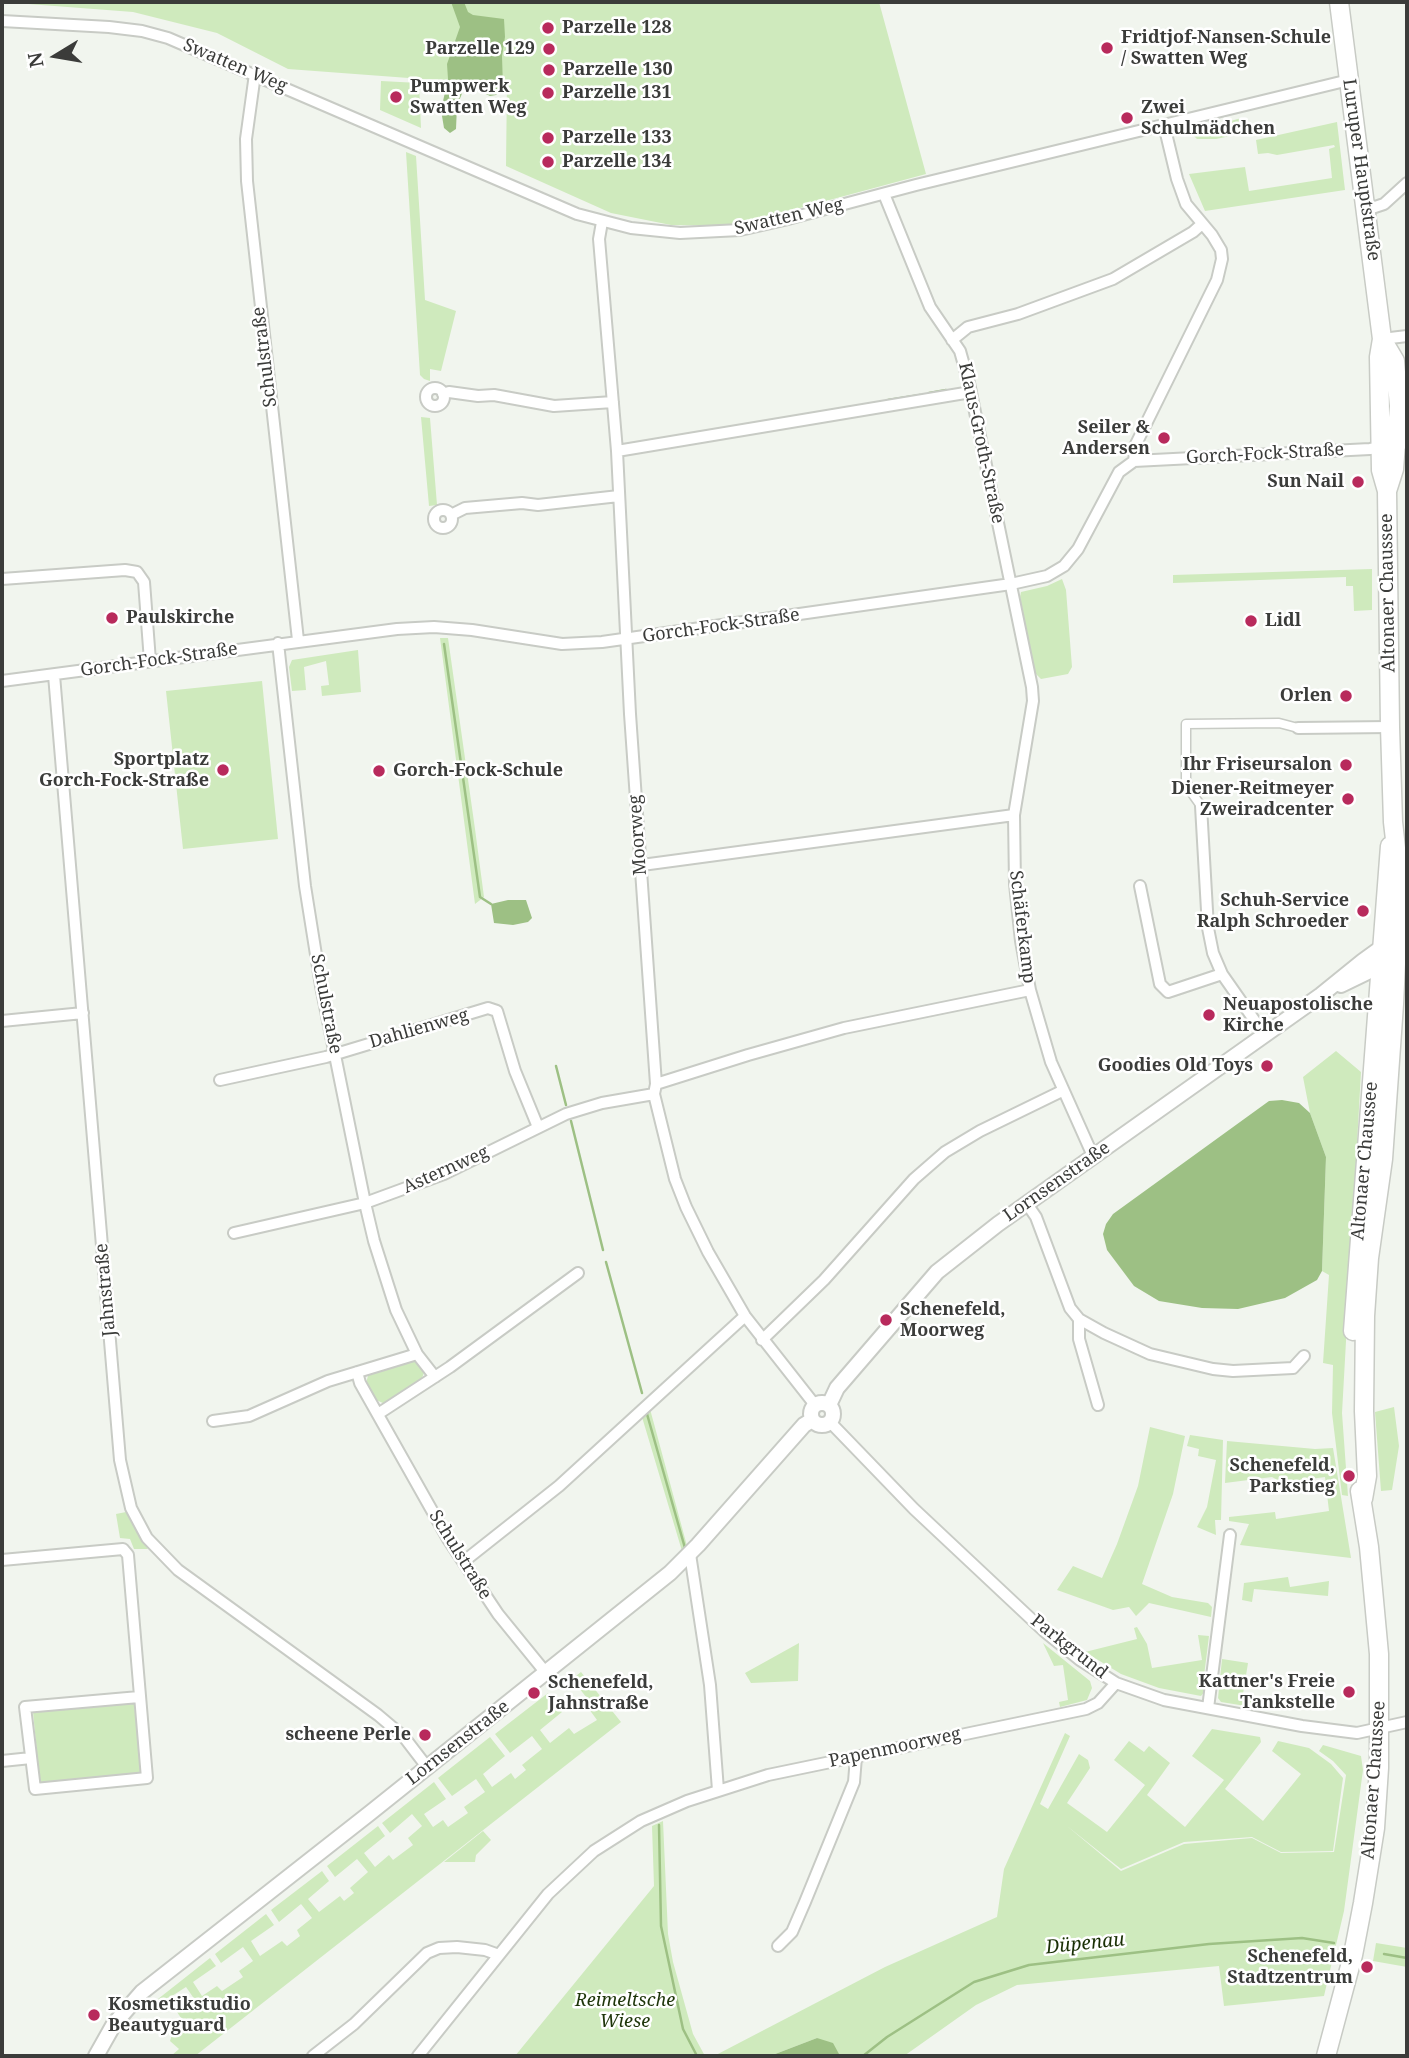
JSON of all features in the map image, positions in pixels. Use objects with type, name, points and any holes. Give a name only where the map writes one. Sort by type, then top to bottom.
[{"type":"main road","name":"Luruper Hauptstraße","points":[[1339,2],[1382,339],[1379,358],[1395,444]]},
{"type":"main road","name":"Altonaer Chaussee","points":[[1363,1499],[1367,1476],[1364,1378],[1366,1306],[1383,1159],[1398,947],[1403,916],[1399,870],[1400,822],[1390,727],[1387,491],[1381,470],[1395,444]]},
{"type":"main road","name":"Altonaer Chaussee","points":[[1398,947],[1386,869],[1400,822]]},
{"type":"main road","name":"Altonaer Chaussee","points":[[1326,2056],[1353,1955],[1375,1828],[1380,1728],[1379,1654],[1363,1499],[1355,1475],[1352,1342],[1380,967],[1398,947]]},
{"type":"street","name":"Swatten Weg","points":[[2,21],[109,27],[153,33],[255,74],[577,214],[602,222],[658,232],[716,232],[784,220],[1349,80]]},
{"type":"street","name":"Schulstraße","points":[[255,74],[246,139],[247,181],[298,640]]},
{"type":"street","points":[[1134,461],[1136,444],[1222,268],[1221,250],[1186,204],[1164,125]]},
{"type":"street","points":[[1366,210],[1384,204],[1407,183]]},
{"type":"street","name":"Klaus-Groth-Straße","points":[[884,194],[930,307],[963,359],[1032,687]]},
{"type":"street","name":"Moorweg","points":[[602,222],[599,239],[617,451],[625,640],[655,1089],[675,1179],[685,1207],[713,1262],[762,1340],[822,1405]]},
{"type":"street","points":[[952,340],[968,327],[1018,314],[1113,279],[1202,224]]},
{"type":"street","points":[[1382,339],[1407,336]]},
{"type":"street","points":[[443,394],[449,392],[494,395],[555,406],[613,402]]},
{"type":"street","points":[[617,451],[971,392]]},
{"type":"street","name":"Gorch-Fock-Straße","points":[[2,681],[298,640],[423,627],[472,630],[562,644],[625,640],[1011,584],[1047,576],[1064,566],[1078,549],[1116,477],[1134,461],[1370,449],[1395,444]]},
{"type":"street","points":[[451,515],[465,508],[522,503],[538,505],[619,496]]},
{"type":"street","points":[[2,579],[125,570],[138,572],[144,582],[150,662]]},
{"type":"street","name":"Schulstraße","points":[[278,643],[300,856],[321,986],[365,1203],[396,1310],[417,1354],[435,1377]]},
{"type":"street","name":"Jahnstraße","points":[[54,675],[120,1460],[125,1488],[137,1522],[159,1552],[178,1570],[379,1715],[404,1737],[427,1767]]},
{"type":"street","name":"Schäferkamp","points":[[1032,687],[1014,815],[1017,908],[1030,990],[1051,1062],[1093,1156]]},
{"type":"street","points":[[1264,1034],[1222,974],[1213,953],[1208,928],[1201,806],[1186,780],[1186,724],[1279,723],[1298,728],[1390,727]]},
{"type":"street","points":[[642,865],[1014,815]]},
{"type":"street","points":[[1140,886],[1160,984],[1168,992],[1222,974]]},
{"type":"street","name":"Lornsenstraße","points":[[822,1405],[937,1272],[985,1233],[1264,1034],[1398,947]]},
{"type":"street","name":"Lornsenstraße","points":[[1321,995],[1380,967]]},
{"type":"street","name":"Asternweg","points":[[234,1233],[365,1203],[444,1174],[538,1127],[593,1105],[655,1089],[748,1055],[844,1028],[1030,990]]},
{"type":"street","name":"Dahlienweg","points":[[220,1080],[335,1054],[488,1008],[497,1011],[521,1090],[538,1127]]},
{"type":"street","points":[[2,1021],[83,1013]]},
{"type":"street","points":[[762,1340],[824,1280],[914,1180],[946,1152],[980,1131],[1062,1091]]},
{"type":"street","points":[[1027,1203],[1040,1227],[1070,1307],[1079,1319],[1104,1333],[1150,1354],[1213,1369],[1245,1371],[1293,1368],[1304,1356]]},
{"type":"street","points":[[378,1414],[435,1377],[578,1273]]},
{"type":"street","points":[[463,1562],[559,1486],[745,1315]]},
{"type":"street","points":[[1079,1319],[1079,1339],[1098,1405]]},
{"type":"street","points":[[213,1421],[248,1416],[328,1381],[417,1354]]},
{"type":"street","name":"Schulstraße","points":[[357,1372],[360,1383],[463,1562],[498,1614],[546,1673]]},
{"type":"street","points":[[822,1405],[833,1415],[830,1422],[821,1425],[812,1420],[811,1410],[822,1405]]},
{"type":"street","name":"Lornsenstraße","points":[[96,2056],[114,2024],[142,1992],[648,1592],[690,1554],[779,1452],[812,1420]]},
{"type":"street","name":"Parkgrund","points":[[830,1422],[930,1525],[1044,1631],[1080,1660],[1116,1683],[1164,1700],[1291,1724],[1357,1733],[1407,1722]]},
{"type":"street","points":[[1208,1708],[1230,1535]]},
{"type":"street","points":[[2,1560],[115,1549],[123,1549],[128,1555],[147,1779],[34,1789],[25,1707],[139,1697]]},
{"type":"street","points":[[690,1554],[710,1685],[719,1790]]},
{"type":"street","name":"Papenmoorweg","points":[[418,2056],[548,1894],[575,1867],[628,1828],[681,1803],[768,1775],[1086,1709],[1098,1703],[1116,1683]]},
{"type":"street","points":[[778,1946],[792,1932],[805,1902],[854,1782],[856,1757]]},
{"type":"street","points":[[2,1761],[30,1758]]},
{"type":"street","points":[[313,2056],[363,2016],[427,1953],[439,1948],[457,1947],[485,1950],[499,1955]]},
{"type":"green space","points":[[2,2],[879,2],[926,174],[733,226],[671,225],[611,213],[506,166],[507,81],[422,79],[288,69],[217,33],[133,12]]},
{"type":"green space","points":[[381,81],[419,83],[421,128],[380,110]]},
{"type":"green space","points":[[1242,118],[1244,128],[1235,135],[1197,139],[1191,131]]},
{"type":"green space","points":[[1337,122],[1345,190],[1205,211],[1189,174],[1245,167],[1249,191],[1332,178],[1329,149],[1335,147],[1334,145],[1277,155],[1258,154],[1256,140]]},
{"type":"green space","points":[[406,152],[416,156],[425,300],[456,311],[441,371],[430,369],[430,381],[420,375]]},
{"type":"green space","points":[[421,417],[430,418],[437,505],[429,506]]},
{"type":"green space","points":[[1372,569],[1372,610],[1354,611],[1353,586],[1346,586],[1346,577],[1173,583],[1173,575]]},
{"type":"green space","points":[[1062,579],[1066,590],[1072,667],[1068,674],[1041,679],[1035,673],[1021,592],[1047,586]]},
{"type":"green space","points":[[440,638],[448,638],[484,897],[475,904]]},
{"type":"green space","points":[[358,650],[361,692],[322,696],[321,686],[329,685],[326,661],[304,667],[306,690],[292,691],[289,667],[292,660]]},
{"type":"green space","name":"Sportplatz Gorch-Fock-Straße","points":[[262,681],[278,839],[183,849],[166,691]]},
{"type":"green space","points":[[1336,1051],[1361,1072],[1342,1413],[1348,1496],[1342,1495],[1332,1413],[1333,1365],[1323,1363],[1329,1275],[1322,1271],[1326,1157],[1310,1113],[1303,1077]]},
{"type":"green space","points":[[413,1360],[418,1362],[424,1373],[420,1383],[385,1404],[374,1399],[366,1383],[368,1376],[374,1371]]},
{"type":"green space","points":[[1394,1407],[1399,1446],[1392,1490],[1381,1491],[1375,1412]]},
{"type":"green space","points":[[650,1409],[687,1546],[682,1551],[642,1417]]},
{"type":"green space","points":[[1150,1427],[1185,1436],[1173,1494],[1142,1584],[1172,1597],[1208,1603],[1212,1607],[1211,1617],[1149,1603],[1136,1616],[1129,1607],[1113,1610],[1057,1590],[1073,1566],[1102,1578],[1138,1486]]},
{"type":"green space","points":[[1190,1435],[1223,1440],[1221,1520],[1215,1520],[1216,1535],[1197,1527],[1207,1507],[1216,1460],[1198,1456],[1199,1449],[1187,1446]]},
{"type":"green space","points":[[1227,1441],[1315,1449],[1333,1448],[1351,1558],[1240,1545],[1249,1524],[1229,1521],[1229,1517],[1275,1512],[1276,1519],[1329,1511],[1325,1477],[1283,1483],[1272,1477],[1225,1483]]},
{"type":"green space","points":[[126,1512],[148,1549],[134,1549],[130,1539],[120,1538],[116,1514]]},
{"type":"green space","points":[[1288,1577],[1290,1587],[1329,1581],[1328,1596],[1254,1589],[1252,1602],[1242,1600],[1244,1583]]},
{"type":"green space","points":[[1137,1627],[1147,1644],[1152,1668],[1202,1660],[1198,1635],[1209,1636],[1204,1676],[1207,1682],[1201,1696],[1159,1688],[1121,1674],[1085,1652],[1137,1639],[1134,1628]]},
{"type":"green space","points":[[799,1643],[798,1681],[751,1683],[745,1673]]},
{"type":"green space","points":[[1043,1643],[1090,1681],[1092,1688],[1087,1700],[1060,1707],[1059,1702],[1068,1700],[1063,1665],[1054,1666]]},
{"type":"green space","points":[[1222,1659],[1248,1663],[1243,1694],[1254,1696],[1252,1707],[1221,1702],[1218,1698]]},
{"type":"green space","points":[[581,1672],[621,1722],[195,2056],[171,2056],[179,2049],[170,2041],[172,2035],[185,2024],[177,2012],[195,2000],[186,1987],[161,2003],[158,1999],[210,1958],[216,1966],[193,1982],[202,1996],[217,1986],[222,1991],[243,1977],[239,1971],[253,1961],[243,1947],[221,1963],[215,1954],[266,1914],[274,1925],[251,1941],[260,1956],[282,1941],[287,1946],[300,1936],[297,1930],[312,1918],[301,1904],[279,1922],[271,1910],[322,1871],[329,1881],[308,1899],[319,1912],[340,1896],[344,1901],[354,1893],[350,1888],[368,1872],[357,1859],[335,1877],[327,1866],[378,1826],[385,1836],[364,1853],[375,1867],[389,1855],[393,1860],[413,1845],[408,1838],[422,1826],[412,1814],[390,1833],[382,1823],[434,1782],[446,1799],[424,1814],[433,1827],[443,1820],[448,1827],[468,1813],[464,1807],[485,1792],[476,1779],[452,1796],[438,1778],[490,1737],[505,1756],[483,1774],[492,1787],[511,1773],[515,1779],[526,1770],[522,1765],[542,1749],[532,1736],[510,1753],[495,1734],[548,1693],[562,1712],[540,1730],[550,1743],[569,1728],[574,1734],[597,1720],[586,1705],[590,1702],[572,1679]]},
{"type":"green space","points":[[134,1702],[141,1774],[40,1784],[33,1712]]},
{"type":"green space","points":[[1212,1729],[1260,1737],[1261,1742],[1225,1789],[1263,1821],[1301,1774],[1272,1751],[1278,1741],[1309,1748],[1331,1764],[1343,1778],[1333,1851],[1281,1852],[1252,1837],[1184,1842],[1121,1869],[1067,1826],[1121,1871],[1184,1844],[1252,1838],[1281,1853],[1334,1852],[1346,1775],[1319,1751],[1323,1745],[1361,1756],[1363,1770],[1344,1911],[1324,1996],[1224,2006],[1219,1966],[1017,1985],[976,2005],[904,2056],[833,2056],[839,2055],[817,2038],[770,2056],[714,2056],[885,1967],[997,1917],[1004,1869],[1065,1733],[1070,1736],[1040,1804],[1048,1809],[1079,1754],[1088,1760],[1090,1768],[1067,1803],[1107,1832],[1145,1785],[1114,1760],[1129,1741],[1144,1752],[1149,1746],[1170,1763],[1147,1795],[1185,1827],[1224,1780],[1192,1756]]},
{"type":"green space","name":"Reimeltsche Wiese","points":[[663,1821],[668,1934],[673,1962],[693,2034],[705,2056],[515,2056],[654,1886],[652,1826]]},
{"type":"green space","points":[[483,1831],[491,1840],[476,1855],[475,1862],[444,1862]]},
{"type":"green space","points":[[1376,1943],[1407,1948],[1407,1967],[1373,1961]]},
{"type":"shaded area","points":[[451,2],[464,2],[468,12],[473,15],[504,19],[505,37],[502,56],[503,87],[496,95],[490,96],[471,87],[463,91],[457,106],[456,129],[450,133],[444,128],[441,110],[448,79],[447,64],[460,27]]},
{"type":"shaded area","points":[[526,900],[532,918],[528,922],[513,925],[494,923],[491,904]]},
{"type":"shaded area","points":[[1269,1101],[1299,1103],[1310,1113],[1326,1157],[1322,1271],[1317,1280],[1285,1298],[1238,1309],[1202,1308],[1159,1301],[1134,1286],[1107,1250],[1103,1234],[1113,1214]]},
{"type":"shaded area","points":[[817,2038],[833,2043],[839,2054],[770,2056]]},
{"type":"waterway","points":[[929,393],[946,390]]},
{"type":"waterway","points":[[888,400],[920,395]]},
{"type":"waterway","points":[[444,644],[480,897],[491,904]]},
{"type":"waterway","points":[[556,1066],[566,1105]]},
{"type":"waterway","points":[[571,1121],[603,1250]]},
{"type":"waterway","points":[[606,1262],[642,1393]]},
{"type":"waterway","points":[[647,1414],[685,1548]]},
{"type":"waterway","points":[[659,1825],[661,1926],[683,2029],[697,2056]]},
{"type":"waterway","name":"Düpenau","points":[[863,2056],[887,2037],[974,1982],[1029,1965],[1209,1944],[1302,1938],[1334,1943]]},
{"type":"waterway","name":"Düpenau","points":[[1384,1954],[1407,1958]]},
{"type":"place","name":"Parzelle 128","points":[[548,28]]},
{"type":"place","name":"Fridtjof-Nansen-Schule / Swatten Weg","points":[[1107,48]]},
{"type":"place","name":"Parzelle 129","points":[[549,49]]},
{"type":"place","name":"Parzelle 130","points":[[549,70]]},
{"type":"place","name":"Parzelle 131","points":[[548,93]]},
{"type":"place","name":"Pumpwerk Swatten Weg","points":[[396,97]]},
{"type":"place","name":"Zwei Schulmädchen","points":[[1127,118]]},
{"type":"place","name":"Parzelle 133","points":[[548,138]]},
{"type":"place","name":"Parzelle 134","points":[[548,162]]},
{"type":"place","name":"Seiler & Andersen","points":[[1164,438]]},
{"type":"place","name":"Sun Nail","points":[[1358,482]]},
{"type":"place","name":"Paulskirche","points":[[112,618]]},
{"type":"place","name":"Lidl","points":[[1251,621]]},
{"type":"place","name":"Orlen","points":[[1346,696]]},
{"type":"place","name":"Ihr Friseursalon","points":[[1346,765]]},
{"type":"place","name":"Sportplatz Gorch-Fock-Straße","points":[[223,770]]},
{"type":"place","name":"Gorch-Fock-Schule","points":[[379,771]]},
{"type":"place","name":"Diener-Reitmeyer Zweiradcenter","points":[[1348,799]]},
{"type":"place","name":"Schuh-Service Ralph Schroeder","points":[[1363,911]]},
{"type":"place","name":"Neuapostolische Kirche","points":[[1209,1015]]},
{"type":"place","name":"Goodies Old Toys","points":[[1267,1066]]},
{"type":"place","name":"Schenefeld, Moorweg","points":[[886,1320]]},
{"type":"place","name":"Schenefeld, Parkstieg","points":[[1349,1476]]},
{"type":"place","name":"Kattner's Freie Tankstelle","points":[[1349,1692]]},
{"type":"place","name":"Schenefeld, Jahnstraße","points":[[534,1693]]},
{"type":"place","name":"scheene Perle","points":[[425,1735]]},
{"type":"place","name":"Schenefeld, Stadtzentrum","points":[[1367,1967]]},
{"type":"place","name":"Kosmetikstudio Beautyguard","points":[[94,2015]]}]
